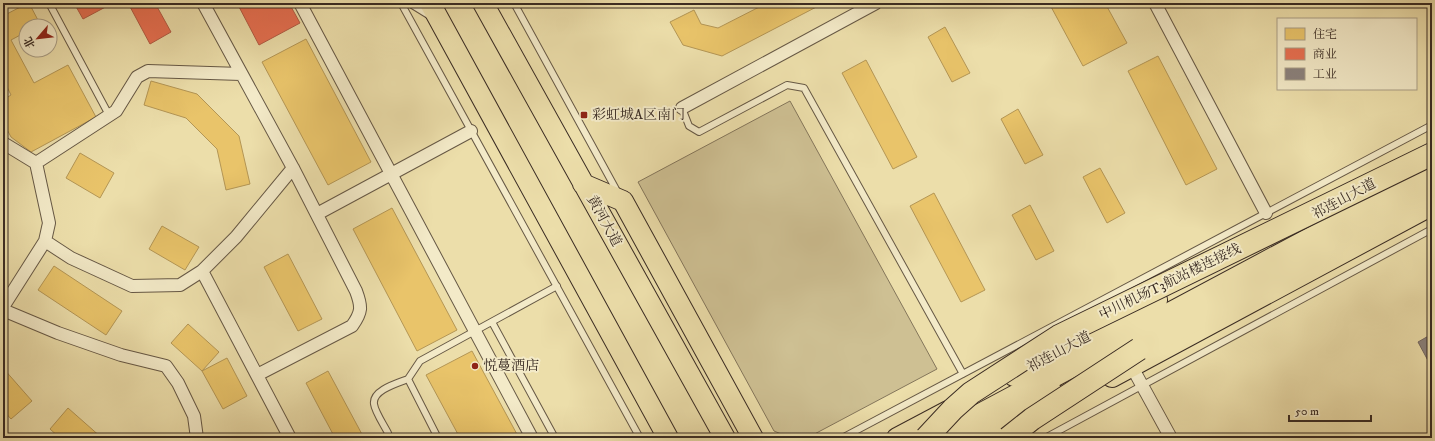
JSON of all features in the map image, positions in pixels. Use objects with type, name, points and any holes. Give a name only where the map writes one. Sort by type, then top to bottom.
[{"type":"highway","name":"中川机场T3航站楼连接线","points":[[926,438],[953,409],[971,393],[1059,336],[1432,153]]},
{"type":"highway","points":[[937,438],[1432,174]]},
{"type":"highway","points":[[1008,438],[1032,419],[1135,358],[1432,192]]},
{"type":"highway","points":[[973,438],[1135,358]]},
{"type":"main road","points":[[430,3],[668,438]]},
{"type":"main road","name":"黄河大道","points":[[483,3],[722,432]]},
{"type":"main road","name":"祁连山大道","points":[[897,438],[1432,153]]},
{"type":"main road","points":[[583,184],[623,201],[753,438]]},
{"type":"main road","points":[[999,438],[1135,358],[1432,205]]},
{"type":"main road","points":[[722,432],[724,384]]},
{"type":"main road","points":[[651,438],[656,415]]},
{"type":"street","points":[[203,3],[293,168],[361,302],[360,316],[352,326],[257,375]]},
{"type":"street","points":[[300,3],[532,438]]},
{"type":"street","points":[[682,108],[876,3]]},
{"type":"street","points":[[1155,3],[1266,213]]},
{"type":"street","points":[[36,163],[116,111],[137,77],[148,71],[241,74]]},
{"type":"street","points":[[316,214],[471,131]]},
{"type":"street","points":[[3,143],[36,163],[49,223],[45,242],[3,308],[58,334],[120,355],[166,366],[178,383],[194,416],[197,438]]},
{"type":"street","points":[[45,242],[71,258],[132,286],[180,285],[202,271],[236,237],[293,168]]},
{"type":"street","points":[[202,271],[290,438]]},
{"type":"street","points":[[1135,358],[1142,385],[1171,438]]},
{"type":"lane","points":[[49,3],[109,115]]},
{"type":"lane","points":[[401,3],[640,438]]},
{"type":"lane","points":[[409,3],[440,22]]},
{"type":"lane","points":[[514,3],[623,201]]},
{"type":"lane","points":[[682,108],[689,126],[699,132],[787,85],[804,88],[963,374]]},
{"type":"lane","points":[[842,438],[1432,125]]},
{"type":"lane","points":[[1045,438],[1432,229]]},
{"type":"lane","points":[[388,433],[374,405],[374,399],[378,393],[391,386],[408,380],[420,361],[557,286]]},
{"type":"lane","points":[[492,322],[555,438]]},
{"type":"lane","points":[[408,380],[438,438]]},
{"type":"shaded area","points":[[790,101],[937,369],[807,438],[791,438],[774,431],[638,182]]},
{"type":"building: 住宅","points":[[29,3],[37,18],[18,18],[18,36],[11,40],[18,53],[18,58],[21,58],[34,83],[68,65],[96,117],[31,152],[11,137],[3,122],[3,100],[11,95],[3,79],[3,16]]},
{"type":"building: 住宅","points":[[767,3],[824,3],[722,56],[683,45],[670,22],[694,10],[701,24],[718,28]]},
{"type":"building: 住宅","points":[[1049,3],[1105,3],[1127,43],[1083,66]]},
{"type":"building: 住宅","points":[[945,27],[970,73],[952,82],[928,37]]},
{"type":"building: 住宅","points":[[306,39],[371,162],[328,185],[262,62]]},
{"type":"building: 住宅","points":[[1158,56],[1217,169],[1186,185],[1128,71]]},
{"type":"building: 住宅","points":[[866,60],[917,157],[893,169],[842,73]]},
{"type":"building: 住宅","points":[[151,81],[197,94],[239,136],[250,184],[226,190],[217,149],[186,118],[144,105]]},
{"type":"building: 住宅","points":[[1018,109],[1043,155],[1025,164],[1001,119]]},
{"type":"building: 住宅","points":[[80,153],[114,173],[100,198],[66,178]]},
{"type":"building: 住宅","points":[[1100,168],[1125,213],[1107,223],[1083,177]]},
{"type":"building: 住宅","points":[[934,193],[985,290],[961,302],[910,206]]},
{"type":"building: 住宅","points":[[1030,205],[1054,251],[1036,260],[1012,215]]},
{"type":"building: 住宅","points":[[392,208],[457,330],[417,351],[353,229]]},
{"type":"building: 住宅","points":[[162,226],[199,247],[185,270],[149,249]]},
{"type":"building: 住宅","points":[[288,254],[322,319],[298,331],[264,267]]},
{"type":"building: 住宅","points":[[54,266],[122,311],[106,335],[38,290]]},
{"type":"building: 住宅","points":[[188,324],[219,352],[202,371],[171,343]]},
{"type":"building: 住宅","points":[[472,351],[519,438],[460,438],[426,375]]},
{"type":"building: 住宅","points":[[227,358],[247,396],[223,409],[202,371]]},
{"type":"building: 住宅","points":[[3,368],[32,401],[11,419],[3,410]]},
{"type":"building: 住宅","points":[[328,371],[364,438],[335,438],[306,383]]},
{"type":"building: 住宅","points":[[68,408],[102,438],[60,438],[50,429]]},
{"type":"building: 商业","points":[[74,3],[113,3],[83,19]]},
{"type":"building: 商业","points":[[128,3],[155,3],[171,32],[150,44]]},
{"type":"building: 商业","points":[[237,3],[289,3],[300,23],[259,45]]},
{"type":"building: 工业","points":[[1432,334],[1432,368],[1418,342]]},
{"type":"place","name":"彩虹城A区南门","points":[[584,115]]},
{"type":"place","name":"悦蔓酒店","points":[[475,366]]}]
